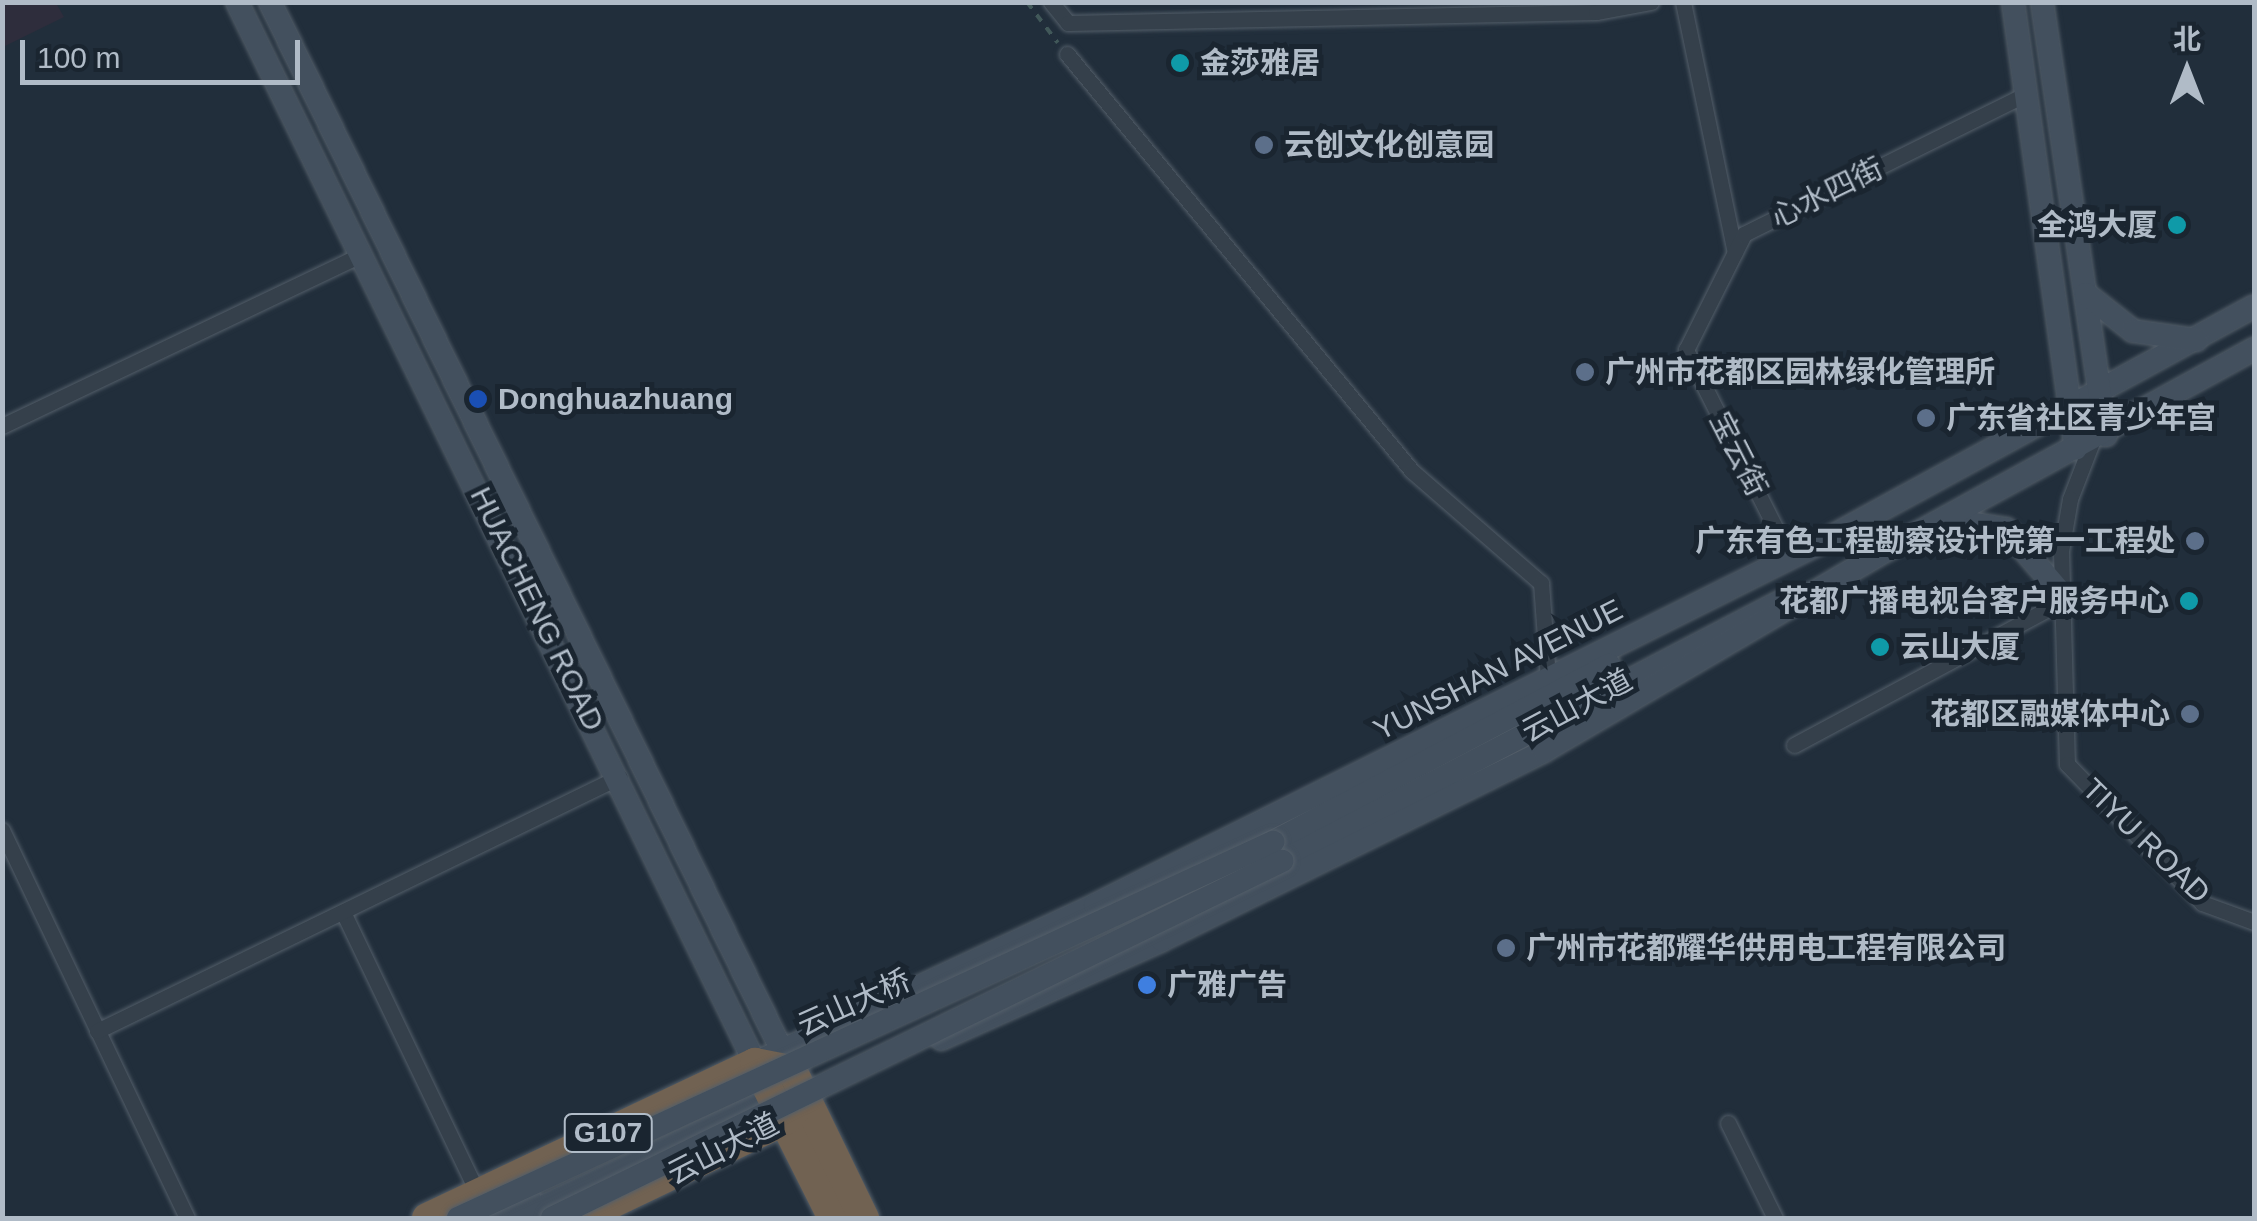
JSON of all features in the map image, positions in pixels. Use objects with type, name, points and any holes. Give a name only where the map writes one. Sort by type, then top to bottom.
[{"type":"highway","name":"云山大道","points":[[427,1218],[496,1211],[622,1126],[789,1084]]},
{"type":"highway","name":"云山大道","points":[[581,1218],[789,1084]]},
{"type":"highway","name":"HUACHENG ROAD","points":[[789,1084],[834,1218]]},
{"type":"highway","name":"HUACHENG ROAD","points":[[789,1084],[864,1218]]},
{"type":"main road","name":"HUACHENG ROAD","points":[[237,2],[619,777],[789,1084]]},
{"type":"main road","name":"HUACHENG ROAD","points":[[270,2],[789,1084]]},
{"type":"main road","points":[[2013,2],[2072,408],[2091,442]]},
{"type":"main road","points":[[2042,2],[2101,395],[2091,442]]},
{"type":"main road","points":[[2086,294],[2133,330],[2196,340]]},
{"type":"main road","name":"YUNSHAN AVENUE","points":[[789,1084],[905,996],[1790,558],[2101,395],[2254,306]]},
{"type":"main road","points":[[496,1211],[789,1084],[1338,856],[1658,689],[1874,557],[2091,442],[2254,349]]},
{"type":"main road","points":[[1947,520],[2006,529],[2063,598]]},
{"type":"main road","name":"云山大道","points":[[1278,851],[1820,542]]},
{"type":"main road","name":"云山大道","points":[[1278,851],[1874,557]]},
{"type":"main road","name":"云山大桥","points":[[552,1218],[789,1084],[1278,851]]},
{"type":"main road","name":"云山大桥","points":[[458,1218],[1278,851]]},
{"type":"street","points":[[1051,2],[1068,23],[1596,12],[1652,2]]},
{"type":"street","points":[[1683,2],[1735,252]]},
{"type":"street","points":[[1067,54],[1412,471],[1541,583],[1548,679]]},
{"type":"street","name":"心水四街","points":[[1686,350],[1744,234],[2026,94]]},
{"type":"street","points":[[2,426],[362,254]]},
{"type":"street","name":"宝云街","points":[[1686,350],[1790,558]]},
{"type":"street","name":"TIYU ROAD","points":[[2091,442],[2070,499],[2063,598],[2067,764],[2202,903],[2254,922]]},
{"type":"street","points":[[1794,745],[2063,598]]},
{"type":"street","points":[[98,1031],[619,777]]},
{"type":"street","points":[[2,830],[187,1218]]},
{"type":"street","points":[[343,912],[496,1211]]},
{"type":"street","points":[[1728,1123],[1775,1218]]},
{"type":"path","points":[[1027,2],[1067,54]]},
{"type":"shaded area","points":[[3,2],[56,3],[64,17],[3,47]]},
{"type":"place","name":"金莎雅居","points":[[1180,63]]},
{"type":"place","name":"云创文化创意园","points":[[1264,145]]},
{"type":"place","name":"全鸿大厦","points":[[2177,225]]},
{"type":"place","name":"广州市花都区园林绿化管理所","points":[[1585,372]]},
{"type":"place","name":"Donghuazhuang","points":[[478,399]]},
{"type":"place","name":"广东省社区青少年宫","points":[[1926,418]]},
{"type":"place","name":"广东有色工程勘察设计院第一工程处","points":[[2195,541]]},
{"type":"place","name":"花都广播电视台客户服务中心","points":[[2189,601]]},
{"type":"place","name":"云山大厦","points":[[1880,647]]},
{"type":"place","name":"花都区融媒体中心","points":[[2190,714]]},
{"type":"place","name":"广州市花都耀华供用电工程有限公司","points":[[1506,948]]},
{"type":"place","name":"广雅广告","points":[[1147,985]]}]
